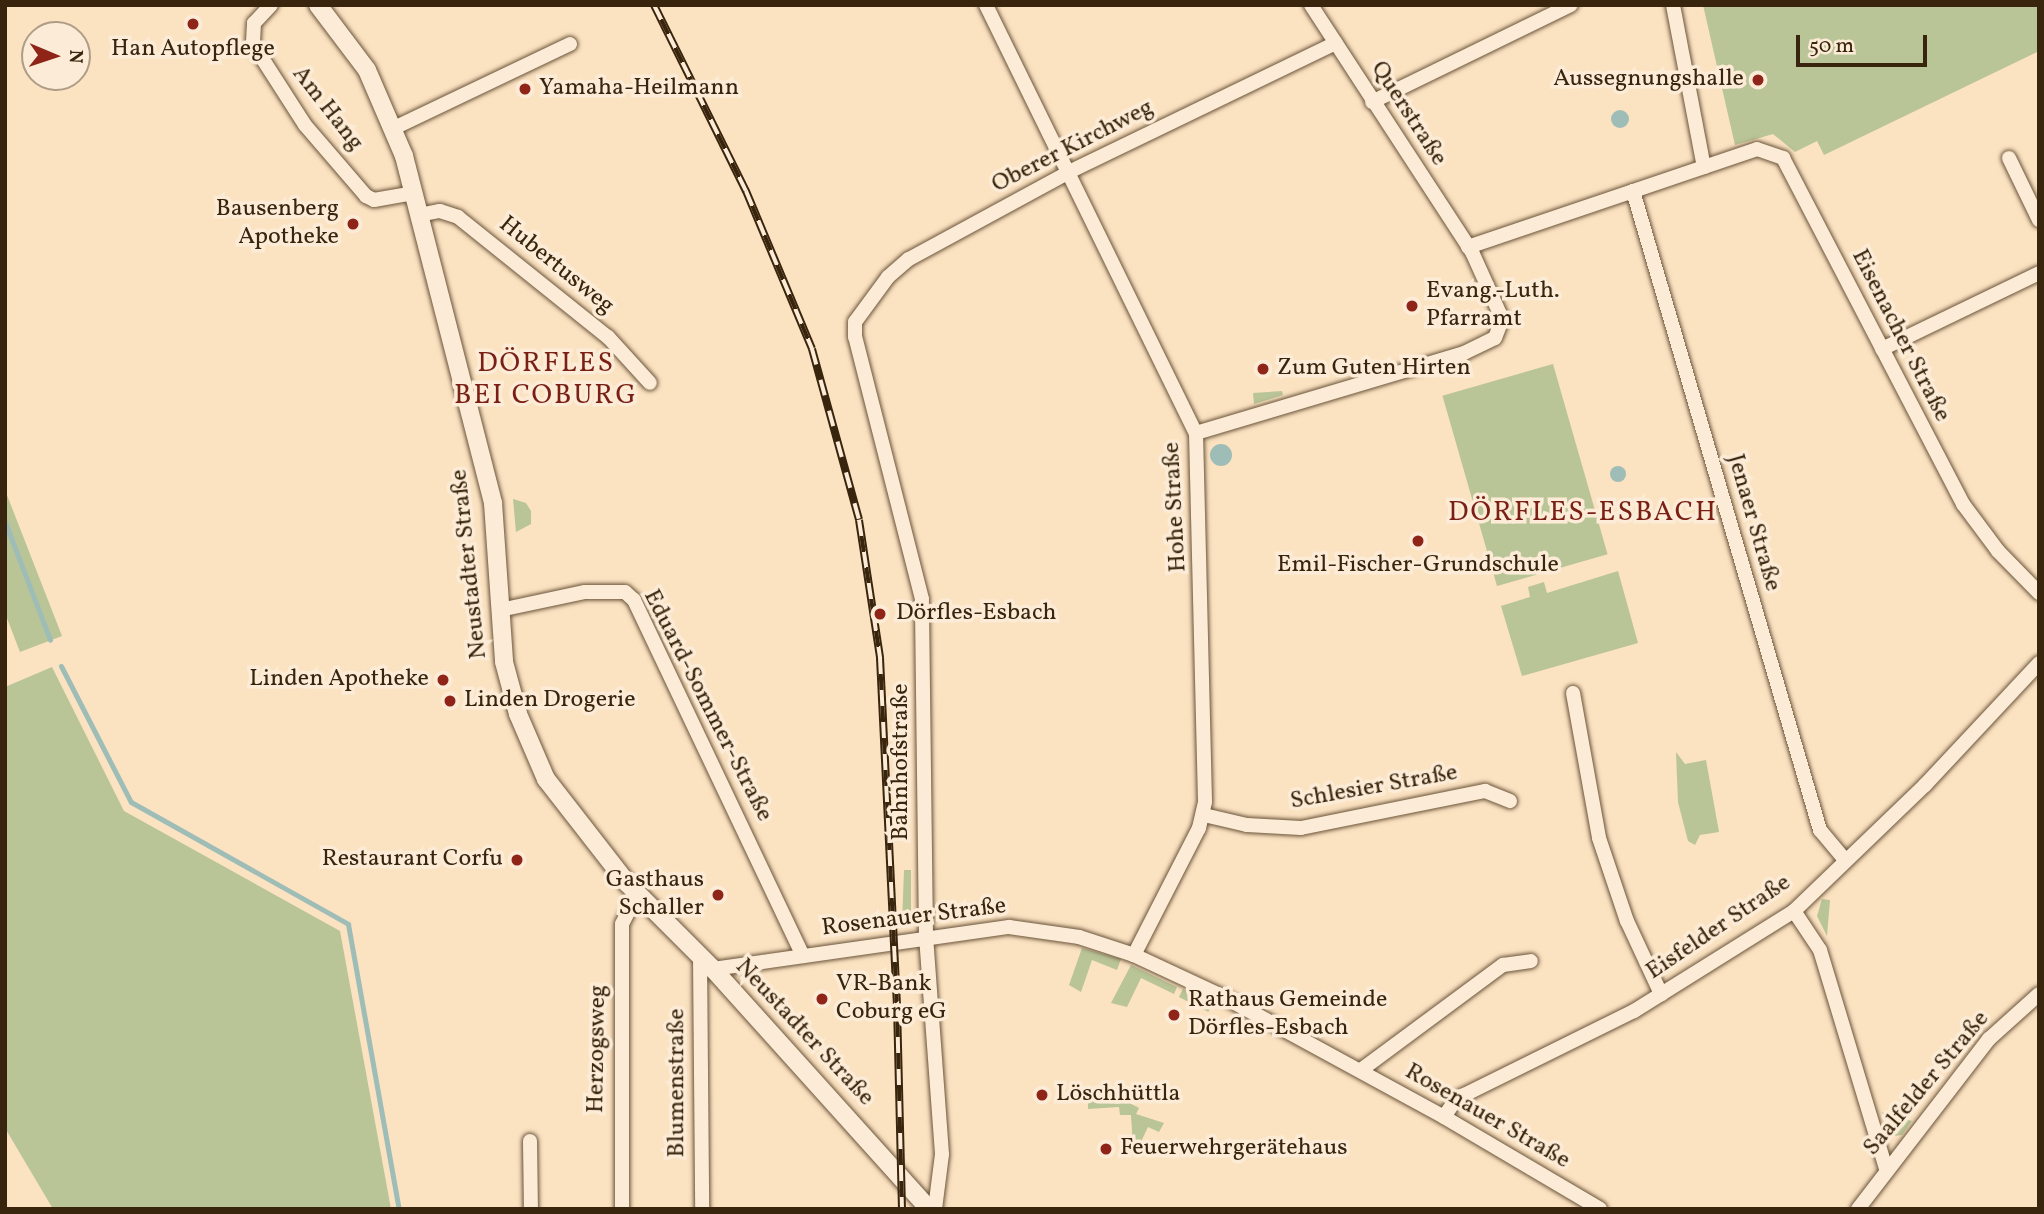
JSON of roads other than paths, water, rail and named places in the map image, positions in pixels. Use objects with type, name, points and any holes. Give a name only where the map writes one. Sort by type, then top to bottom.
[{"type":"street","name":"Am Hang","points":[[271,5],[254,23],[253,44],[305,125],[366,196],[374,200],[413,193]]},
{"type":"street","name":"Neustadter Straße","points":[[318,5],[367,70],[394,128],[413,193],[442,313],[485,459],[495,514],[505,662],[518,714],[540,767],[568,811],[637,894],[706,963],[929,1209]]},
{"type":"street","name":"Hohe Straße","points":[[986,5],[1071,171],[1196,433],[1205,660],[1204,816],[1134,955]]},
{"type":"street","name":"Querstraße","points":[[1196,433],[1426,365],[1495,338],[1500,314],[1468,247],[1311,5]]},
{"type":"street","points":[[1372,102],[1571,5]]},
{"type":"street","points":[[1673,5],[1704,167]]},
{"type":"street","name":"Oberer Kirchweg","points":[[855,322],[881,285],[909,259],[1071,171],[1336,43]]},
{"type":"street","points":[[394,128],[570,44]]},
{"type":"street","name":"Eisenacher Straße","points":[[1468,247],[1757,149],[1783,158],[1963,504],[2005,559],[2039,593]]},
{"type":"street","points":[[2009,158],[2039,220]]},
{"type":"street","name":"Jenaer Straße","points":[[1633,191],[1820,830],[1845,860]]},
{"type":"street","name":"Hubertusweg","points":[[419,215],[440,211],[458,217],[608,337],[650,383]]},
{"type":"street","points":[[1882,349],[2039,273]]},
{"type":"street","name":"Bahnhofstraße","points":[[855,322],[855,337],[922,599],[926,936],[942,1154],[935,1209]]},
{"type":"street","name":"Eduard-Sommer-Straße","points":[[500,610],[585,592],[625,592],[634,600],[803,956]]},
{"type":"street","name":"Eisfelder Straße","points":[[1444,1117],[1456,1099],[1661,994],[1794,911],[1926,785],[2039,663]]},
{"type":"street","points":[[1573,693],[1599,838],[1627,921],[1661,994]]},
{"type":"street","name":"Schlesier Straße","points":[[1204,816],[1247,825],[1301,828],[1485,791],[1510,801]]},
{"type":"street","name":"Herzogsweg","points":[[622,1209],[622,924],[637,894]]},
{"type":"street","points":[[1794,911],[1819,950],[1886,1168]]},
{"type":"street","name":"Rosenauer Straße","points":[[706,963],[803,956],[926,936],[1038,928],[1134,955],[1361,1070],[1600,1209]]},
{"type":"street","points":[[1361,1070],[1503,965],[1531,961]]},
{"type":"street","name":"Blumenstraße","points":[[702,1209],[706,963]]},
{"type":"street","name":"Saalfelder Straße","points":[[1858,1209],[1886,1168],[1989,1039],[2039,994]]},
{"type":"street","points":[[530,1141],[531,1209]]},
{"type":"water","points":[[1620,110],[1626,113],[1629,119],[1626,125],[1620,128],[1614,125],[1611,119],[1614,113]]},
{"type":"water","points":[[1217,444],[1225,444],[1232,451],[1232,459],[1225,466],[1217,466],[1210,459],[1210,451]]},
{"type":"water","points":[[1615,466],[1621,466],[1626,474],[1624,480],[1615,482],[1610,477],[1610,471]]},
{"type":"waterway","points":[[5,522],[50,640]]},
{"type":"waterway","points":[[61,666],[131,802],[348,924],[399,1209]]},
{"type":"railway","points":[[654,5],[746,191],[812,349],[859,520],[880,658],[897,1005],[902,1209]]},
{"type":"place","name":"Han Autopflege","points":[[193,24]]},
{"type":"place","name":"Aussegnungshalle","points":[[1758,80]]},
{"type":"place","name":"Yamaha-Heilmann","points":[[525,89]]},
{"type":"place","name":"Bausenberg Apotheke","points":[[353,224]]},
{"type":"place","name":"Evang.-Luth. Pfarramt","points":[[1412,306]]},
{"type":"place","name":"Zum Guten Hirten","points":[[1263,369]]},
{"type":"place","name":"Emil-Fischer-Grundschule","points":[[1418,541]]},
{"type":"place","name":"Dörfles-Esbach","points":[[880,614]]},
{"type":"place","name":"Linden Apotheke","points":[[443,680]]},
{"type":"place","name":"Linden Drogerie","points":[[450,701]]},
{"type":"place","name":"Restaurant Corfu","points":[[517,860]]},
{"type":"place","name":"Gasthaus Schaller","points":[[718,895]]},
{"type":"place","name":"VR-Bank Coburg eG","points":[[822,999]]},
{"type":"place","name":"Rathaus Gemeinde Dörfles-Esbach","points":[[1174,1015]]},
{"type":"place","name":"Löschhüttla","points":[[1042,1095]]},
{"type":"place","name":"Feuerwehrgerätehaus","points":[[1106,1149]]},
{"type":"district","name":"DÖRFLES BEI COBURG","points":[[546,380]]},
{"type":"district","name":"DÖRFLES-ESBACH","points":[[1583,513]]}]
